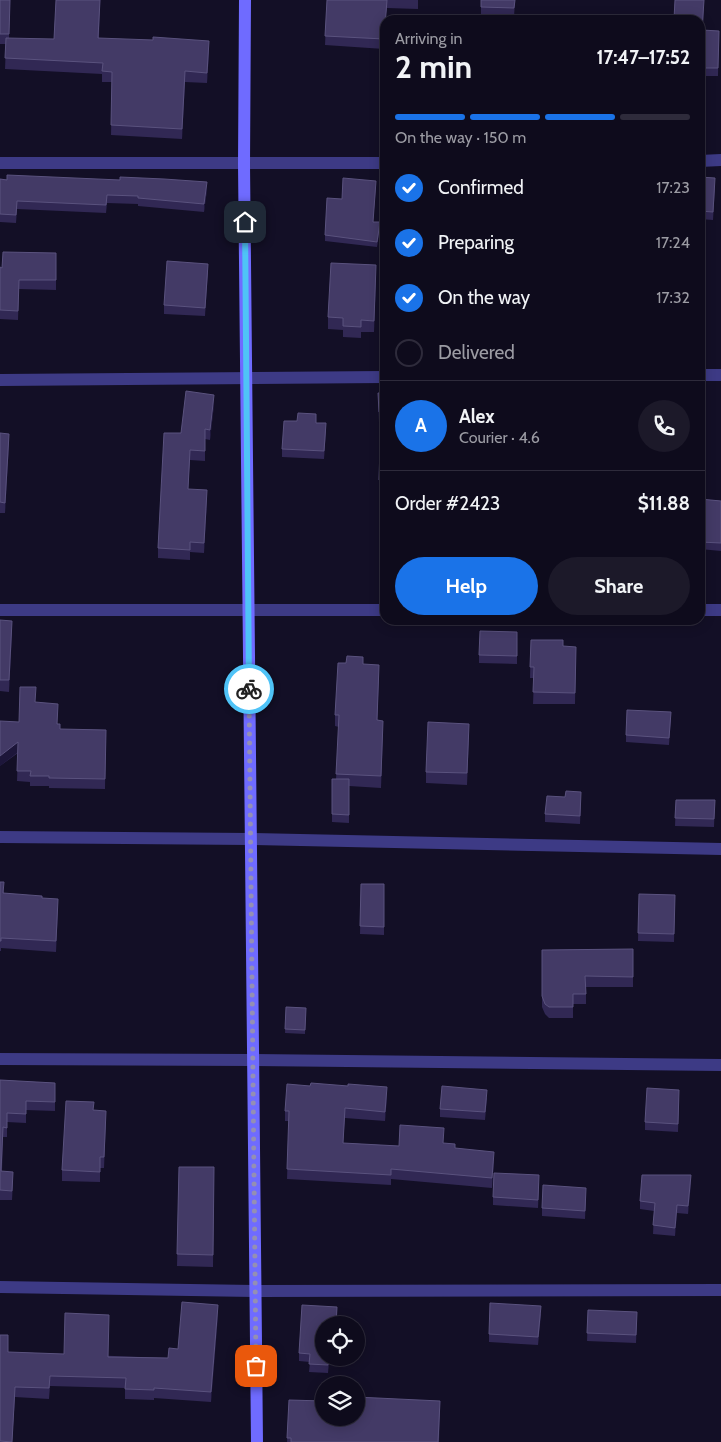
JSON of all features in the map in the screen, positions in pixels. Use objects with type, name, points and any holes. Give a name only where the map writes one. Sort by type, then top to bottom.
[{"type":"main road","points":[[245,0],[244,164],[257,1442]]},
{"type":"street","points":[[705,160],[721,160]]},
{"type":"street","points":[[0,163],[380,163]]},
{"type":"street","points":[[705,375],[721,374]]},
{"type":"street","points":[[0,380],[380,377]]},
{"type":"street","points":[[0,610],[380,610]]},
{"type":"street","points":[[705,610],[721,610]]},
{"type":"street","points":[[0,837],[250,839],[721,849]]},
{"type":"street","points":[[0,1059],[721,1065]]},
{"type":"street","points":[[0,1288],[254,1291],[721,1290]]},
{"type":"building","points":[[0,0],[10,0],[9,34],[0,34]]},
{"type":"building","points":[[56,0],[100,0],[98,38],[153,40],[153,37],[209,41],[207,73],[185,71],[182,129],[111,125],[112,72],[102,71],[103,63],[5,58],[6,38],[54,39]]},
{"type":"building","points":[[327,0],[387,0],[386,15],[380,15],[380,39],[325,36]]},
{"type":"building","points":[[481,0],[515,0],[514,8],[481,7]]},
{"type":"building","points":[[675,0],[704,0],[703,15],[674,15]]},
{"type":"building","points":[[705,30],[719,31],[718,68],[705,68]]},
{"type":"building","points":[[7,175],[120,180],[120,177],[207,182],[204,204],[138,198],[138,196],[107,195],[106,205],[17,201],[16,215],[0,214],[0,179],[7,180]]},
{"type":"building","points":[[705,177],[715,178],[713,212],[705,211]]},
{"type":"building","points":[[343,178],[376,181],[373,222],[380,222],[377,242],[325,235],[327,198],[342,199]]},
{"type":"building","points":[[3,252],[56,253],[56,280],[19,280],[18,311],[0,310],[0,267],[2,268]]},
{"type":"building","points":[[167,261],[208,264],[205,308],[164,305]]},
{"type":"building","points":[[331,263],[376,265],[374,321],[361,320],[361,327],[343,326],[343,318],[328,317]]},
{"type":"building","points":[[186,391],[214,395],[210,430],[205,429],[205,451],[190,450],[188,489],[207,490],[204,543],[190,542],[190,550],[158,548],[164,433],[181,433]]},
{"type":"building","points":[[378,393],[380,393],[380,412]]},
{"type":"building","points":[[298,413],[316,414],[316,423],[326,423],[324,451],[282,449],[284,421],[297,421]]},
{"type":"building","points":[[0,433],[9,434],[5,503],[0,502]]},
{"type":"building","points":[[380,446],[380,480],[379,480]]},
{"type":"building","points":[[705,499],[721,501],[721,543],[705,542]]},
{"type":"building","points":[[0,620],[12,621],[9,680],[0,680]]},
{"type":"building","points":[[480,631],[517,632],[517,656],[479,655]]},
{"type":"building","points":[[531,640],[563,640],[563,646],[576,647],[575,693],[533,692],[534,667],[530,667]]},
{"type":"building","points":[[347,656],[363,657],[363,664],[379,665],[377,720],[383,721],[381,776],[336,774],[339,715],[335,715],[338,663],[346,663]]},
{"type":"building","points":[[20,687],[36,687],[35,702],[58,704],[57,724],[60,724],[60,729],[106,730],[105,779],[49,778],[49,776],[30,776],[31,771],[17,771],[18,742],[0,756],[0,721],[19,722]]},
{"type":"building","points":[[627,710],[671,712],[669,738],[626,735]]},
{"type":"building","points":[[428,722],[469,724],[467,773],[426,772]]},
{"type":"building","points":[[332,779],[349,779],[349,815],[332,814]]},
{"type":"building","points":[[566,791],[581,792],[580,816],[545,814],[547,796],[565,797]]},
{"type":"building","points":[[676,800],[715,800],[714,819],[675,818]]},
{"type":"building","points":[[0,882],[4,882],[3,893],[58,899],[56,941],[1,938],[0,941]]},
{"type":"building","points":[[361,884],[384,884],[384,927],[360,926]]},
{"type":"building","points":[[639,894],[675,895],[674,934],[638,933]]},
{"type":"building","points":[[633,949],[633,977],[585,976],[586,994],[573,994],[573,1007],[549,1007],[545,1004],[542,996],[542,950]]},
{"type":"building","points":[[286,1007],[306,1008],[305,1030],[285,1029]]},
{"type":"building","points":[[0,1080],[55,1083],[55,1102],[26,1101],[26,1114],[7,1113],[7,1128],[3,1127],[1,1171],[13,1172],[12,1191],[0,1190]]},
{"type":"building","points":[[311,1083],[387,1087],[385,1112],[345,1108],[343,1143],[399,1146],[400,1125],[444,1128],[443,1143],[455,1144],[455,1148],[494,1152],[492,1178],[391,1169],[391,1175],[287,1169],[289,1111],[285,1111],[287,1084],[310,1086]]},
{"type":"building","points":[[442,1086],[487,1090],[485,1112],[440,1109]]},
{"type":"building","points":[[647,1088],[679,1090],[678,1124],[645,1122]]},
{"type":"building","points":[[66,1101],[94,1102],[93,1110],[106,1111],[104,1157],[100,1157],[100,1172],[62,1170]]},
{"type":"building","points":[[179,1167],[214,1167],[213,1255],[177,1254]]},
{"type":"building","points":[[494,1173],[539,1175],[538,1200],[493,1197]]},
{"type":"building","points":[[642,1175],[691,1175],[688,1206],[677,1205],[675,1228],[653,1225],[655,1203],[640,1201]]},
{"type":"building","points":[[543,1185],[586,1188],[585,1211],[542,1208]]},
{"type":"building","points":[[182,1302],[218,1305],[211,1392],[154,1388],[154,1390],[125,1389],[126,1378],[50,1376],[49,1388],[15,1387],[12,1442],[0,1441],[0,1335],[8,1335],[8,1352],[64,1354],[65,1313],[109,1315],[108,1357],[168,1358],[169,1348],[178,1349]]},
{"type":"building","points":[[490,1303],[541,1306],[538,1337],[489,1334]]},
{"type":"building","points":[[302,1305],[337,1307],[336,1316],[315,1316],[315,1364],[309,1364],[310,1354],[299,1353]]},
{"type":"building","points":[[588,1310],[637,1312],[636,1335],[587,1333]]},
{"type":"building","points":[[365,1397],[440,1401],[438,1442],[291,1442],[291,1438],[287,1438],[289,1400],[315,1401],[315,1426],[365,1426]]},
{"type":"way so far","points":[[249,689],[256,1366]]},
{"type":"route","points":[[245,222],[249,689]]}]
